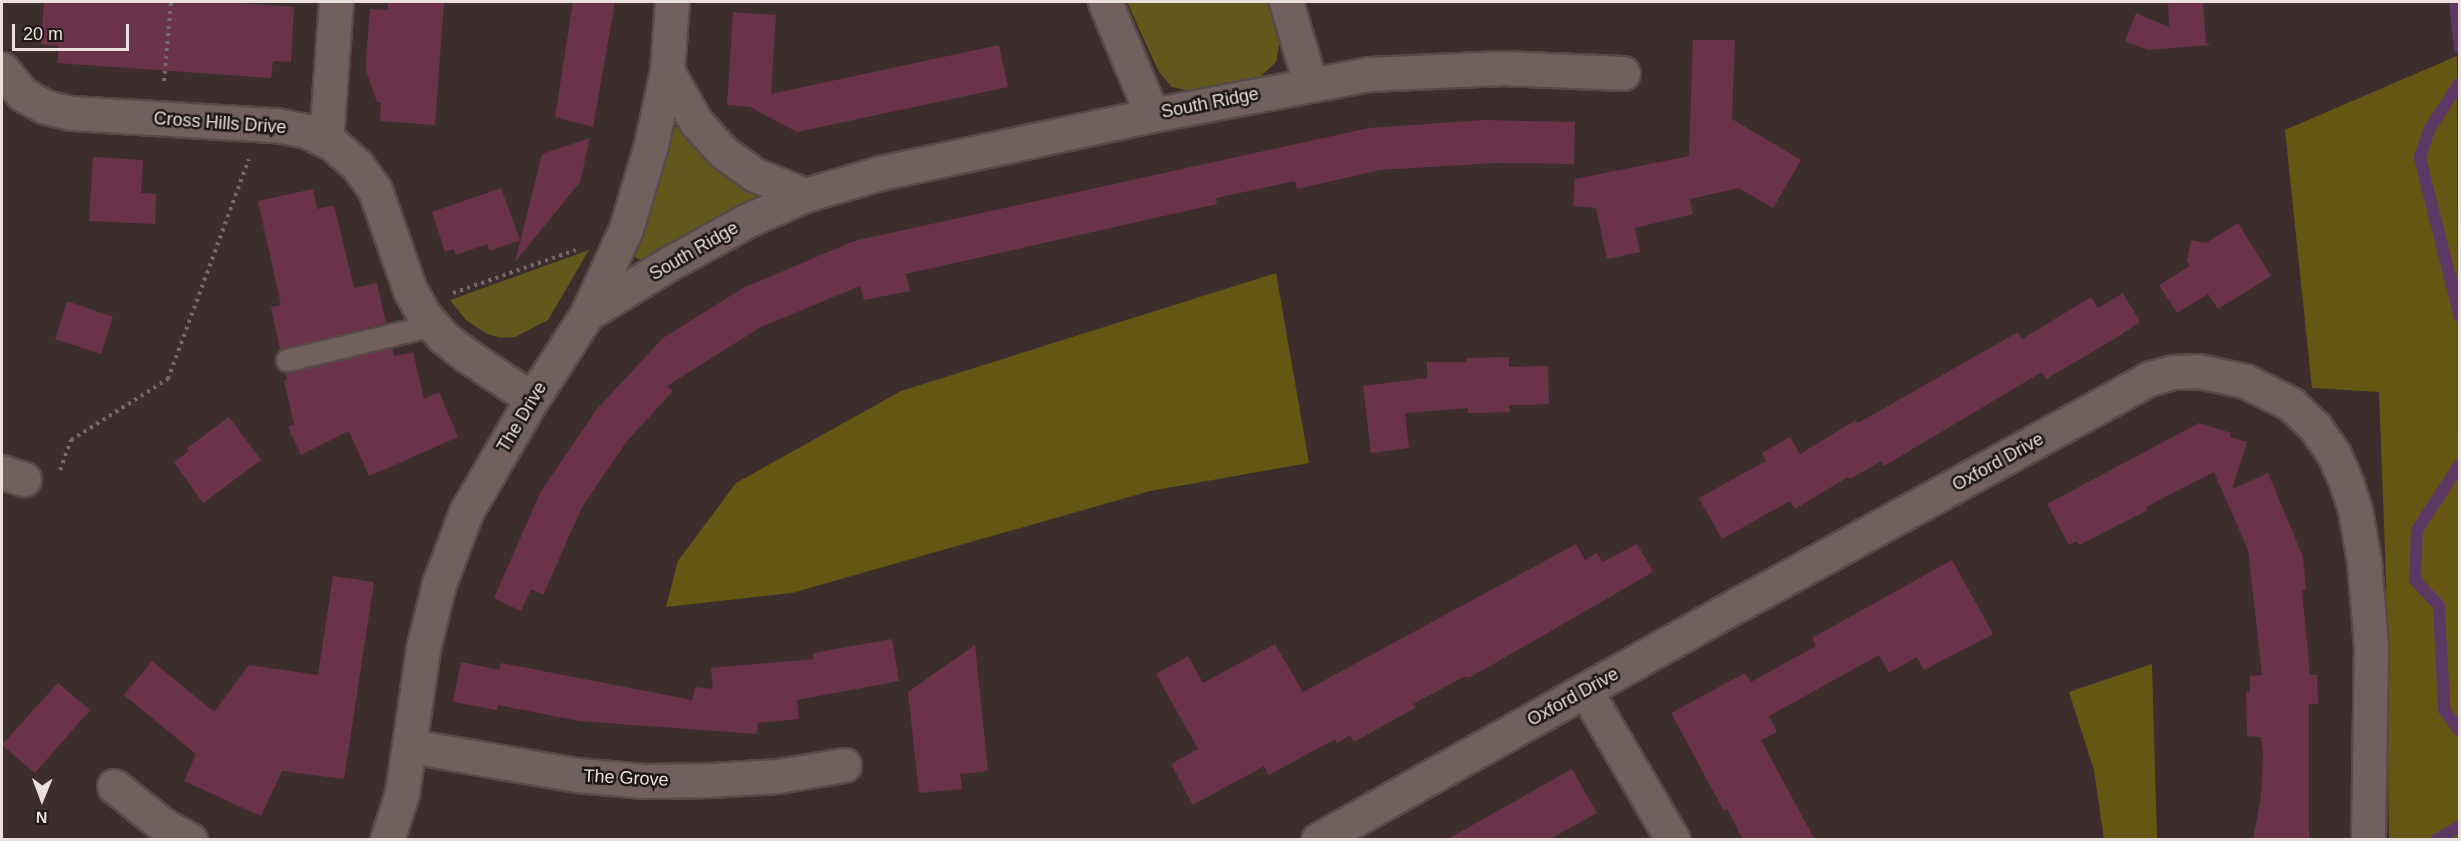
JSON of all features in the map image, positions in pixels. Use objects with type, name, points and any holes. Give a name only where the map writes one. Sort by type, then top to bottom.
[{"type":"street","points":[[326,140],[336,2]]},
{"type":"street","name":"The Drive","points":[[387,840],[402,793],[423,649],[439,584],[466,512],[532,399],[587,314],[624,233],[651,145],[667,71],[672,2]]},
{"type":"street","points":[[1105,2],[1152,115]]},
{"type":"street","points":[[1286,2],[1310,83]]},
{"type":"street","name":"South Ridge","points":[[587,314],[670,263],[746,221],[806,195],[880,173],[1310,83],[1369,74],[1436,69],[1502,68],[1623,73]]},
{"type":"street","name":"Cross Hills Drive","points":[[2,69],[22,94],[45,107],[71,113],[261,124],[307,131],[326,140],[357,165],[375,190],[410,290],[426,316],[466,355],[532,399]]},
{"type":"street","points":[[667,71],[696,122],[723,152],[755,175],[806,195]]},
{"type":"street","name":"Oxford Drive","points":[[1318,840],[2151,378],[2186,371],[2221,374],[2261,387],[2291,404],[2315,427],[2334,454],[2348,485],[2364,561],[2371,646],[2368,840]]},
{"type":"street","points":[[1585,690],[1673,840]]},
{"type":"street","name":"The Grove","points":[[410,746],[577,776],[644,781],[778,776],[844,765]]},
{"type":"street","points":[[114,786],[163,825],[190,840]]},
{"type":"lane","points":[[287,360],[426,316]]},
{"type":"path","points":[[161,118],[171,2]]},
{"type":"path","points":[[13,475],[54,486],[71,440],[168,379],[261,124]]},
{"type":"path","points":[[426,316],[624,233]]},
{"type":"shaded area","points":[[1127,2],[1270,2],[1280,40],[1276,62],[1260,77],[1191,91],[1172,87],[1159,72]]},
{"type":"shaded area","points":[[2457,56],[2459,839],[2389,839],[2386,578],[2379,392],[2312,388],[2285,130]]},
{"type":"shaded area","points":[[674,127],[680,127],[759,192],[756,198],[715,217],[643,261],[636,258],[635,250]]},
{"type":"shaded area","points":[[589,250],[548,320],[515,337],[501,338],[487,334],[466,320],[450,300]]},
{"type":"shaded area","points":[[1276,273],[1309,463],[1150,491],[792,593],[666,607],[678,561],[736,483],[901,391]]},
{"type":"shaded area","points":[[2152,664],[2157,839],[2104,839],[2094,770],[2069,692]]},
{"type":"building","points":[[44,2],[225,2],[294,7],[291,62],[273,61],[271,78],[57,63],[59,46],[41,44]]},
{"type":"building","points":[[388,2],[444,2],[435,125],[380,121],[381,102],[377,102],[366,70],[366,58],[370,9],[388,10]]},
{"type":"building","points":[[573,2],[615,2],[593,127],[555,117]]},
{"type":"building","points":[[2168,2],[2203,2],[2206,43],[2211,45],[2148,50],[2125,41],[2136,13],[2169,27]]},
{"type":"building","points":[[733,12],[776,15],[771,94],[999,45],[1008,87],[797,132],[750,107],[727,105]]},
{"type":"building","points":[[1693,40],[1735,40],[1732,119],[1801,160],[1773,208],[1739,188],[1690,199],[1693,214],[1635,228],[1640,252],[1607,259],[1596,208],[1573,206],[1575,179],[1689,156]]},
{"type":"building","points":[[1484,120],[1575,122],[1574,164],[1495,163],[1380,170],[1297,189],[1295,181],[1216,198],[1217,204],[906,274],[910,291],[864,300],[860,286],[761,327],[667,386],[673,391],[627,441],[582,507],[543,595],[531,589],[521,611],[494,598],[541,491],[597,409],[663,338],[743,288],[854,241],[1369,128]]},
{"type":"building","points":[[590,138],[580,182],[515,262],[542,154]]},
{"type":"building","points":[[93,157],[143,160],[141,193],[156,194],[155,224],[89,221]]},
{"type":"building","points":[[501,188],[520,240],[490,251],[487,244],[456,255],[454,249],[445,252],[432,212]]},
{"type":"building","points":[[313,189],[317,209],[334,205],[354,288],[377,283],[386,323],[280,350],[271,307],[281,305],[258,201]]},
{"type":"building","points":[[2238,223],[2271,276],[2218,309],[2208,294],[2177,313],[2159,285],[2190,266],[2187,261],[2191,240],[2206,243]]},
{"type":"building","points":[[2123,293],[2140,322],[2046,379],[2042,372],[1884,466],[1881,461],[1850,479],[1848,477],[1795,509],[1790,501],[1722,539],[1699,498],[1766,461],[1762,453],[1790,437],[1800,454],[1856,420],[1858,423],[2018,332],[2022,339],[2091,297],[2098,308]]},
{"type":"building","points":[[67,301],[113,317],[101,354],[55,339]]},
{"type":"building","points":[[392,348],[394,356],[413,352],[424,399],[439,392],[458,437],[369,476],[349,431],[301,455],[288,427],[294,424],[284,381],[287,380],[285,372]]},
{"type":"building","points":[[1509,357],[1509,367],[1548,366],[1549,404],[1509,405],[1510,412],[1468,413],[1468,408],[1405,413],[1409,448],[1371,453],[1363,386],[1427,378],[1427,362],[1467,362],[1467,358]]},
{"type":"building","points":[[229,417],[261,460],[203,503],[174,462],[189,451],[187,448]]},
{"type":"building","points":[[2199,423],[2231,433],[2230,437],[2247,442],[2232,489],[2268,473],[2303,557],[2306,589],[2302,590],[2310,675],[2317,675],[2318,704],[2309,704],[2309,840],[2253,840],[2261,797],[2263,753],[2261,737],[2247,736],[2246,692],[2250,692],[2250,676],[2262,675],[2248,550],[2214,472],[2146,507],[2148,510],[2079,545],[2077,541],[2069,545],[2047,504]]},
{"type":"building","points":[[1576,544],[1585,560],[1597,553],[1602,562],[1637,544],[1653,572],[1485,669],[1468,678],[1466,676],[1413,704],[1415,708],[1354,742],[1350,735],[1337,743],[1335,739],[1269,775],[1264,766],[1193,805],[1171,764],[1198,749],[1156,674],[1188,656],[1203,683],[1275,644],[1303,692]]},
{"type":"building","points":[[1952,560],[1993,634],[1924,670],[1917,657],[1889,673],[1879,655],[1769,716],[1777,732],[1761,740],[1815,840],[1743,840],[1727,809],[1724,811],[1671,713],[1745,673],[1751,682],[1816,646],[1812,638]]},
{"type":"building","points":[[333,576],[374,582],[344,779],[282,771],[261,816],[184,781],[196,754],[124,695],[152,661],[214,712],[249,665],[318,675]]},
{"type":"building","points":[[892,639],[899,681],[797,700],[799,719],[758,723],[757,734],[579,721],[498,705],[497,710],[453,702],[461,662],[499,670],[501,663],[692,700],[695,687],[713,689],[711,668],[813,659],[813,653]]},
{"type":"building","points":[[975,645],[988,771],[960,774],[962,789],[919,793],[908,692]]},
{"type":"building","points":[[58,683],[90,710],[35,773],[2,745]]},
{"type":"building","points":[[1572,769],[1597,813],[1548,840],[1446,840]]},
{"type":"waterway","points":[[2455,2],[2460,48]]},
{"type":"waterway","points":[[2460,82],[2429,130],[2420,158],[2460,317]]},
{"type":"waterway","points":[[2460,464],[2417,530],[2415,580],[2439,606],[2444,710],[2460,731]]},
{"type":"waterway","points":[[2436,840],[2460,826]]}]
